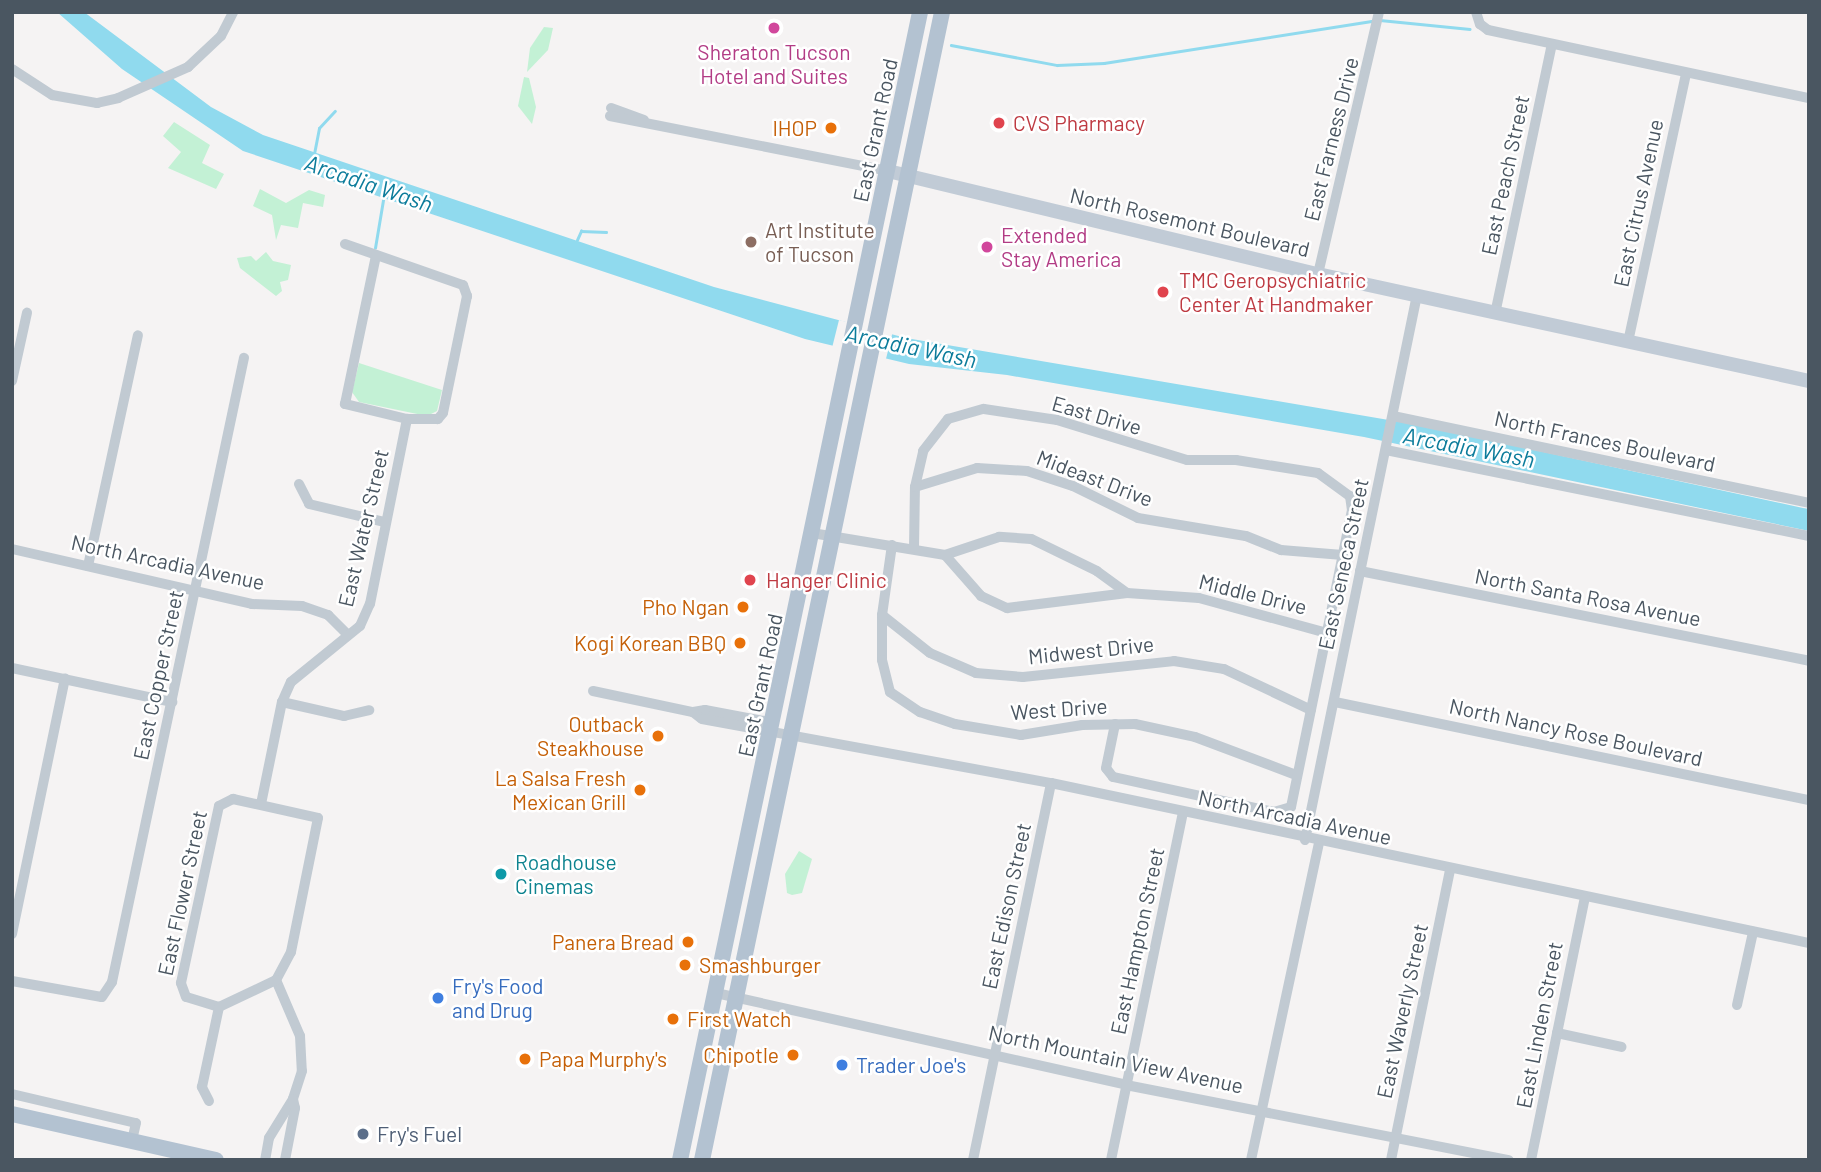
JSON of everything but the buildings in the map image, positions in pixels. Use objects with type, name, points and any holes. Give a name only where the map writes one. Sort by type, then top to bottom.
[{"type":"main road","name":"East Grant Road","points":[[680,1160],[920,12]]},
{"type":"main road","name":"East Grant Road","points":[[702,1160],[794,734],[942,12]]},
{"type":"main road","points":[[12,1114],[216,1160]]},
{"type":"street","points":[[12,69],[52,95],[97,103],[143,90],[176,76],[205,53],[233,12]]},
{"type":"street","name":"East Farness Drive","points":[[1318,274],[1379,12]]},
{"type":"street","points":[[1476,12],[1480,24],[1552,44],[1809,99]]},
{"type":"street","name":"East Peach Street","points":[[1495,314],[1552,44]]},
{"type":"street","name":"East Citrus Avenue","points":[[1628,342],[1686,73]]},
{"type":"street","name":"North Rosemont Boulevard","points":[[611,112],[908,175],[1318,274],[1809,381]]},
{"type":"street","points":[[345,244],[463,285],[467,296],[443,413],[427,422],[345,404],[376,255]]},
{"type":"street","name":"East Seneca Street","points":[[1305,840],[1417,295]]},
{"type":"street","points":[[12,381],[27,313]]},
{"type":"street","points":[[88,566],[138,335]]},
{"type":"street","name":"East Copper Street","points":[[12,981],[105,1002],[112,982],[197,591],[244,358]]},
{"type":"street","name":"East Drive","points":[[914,548],[915,487],[923,451],[948,419],[984,409],[1057,421],[1188,460],[1236,460],[1318,473],[1350,496],[1352,510],[1343,555]]},
{"type":"street","name":"North Frances Boulevard","points":[[1392,418],[1809,503]]},
{"type":"street","name":"East Water Street","points":[[261,804],[282,702],[291,682],[360,625],[370,604],[384,522],[407,419]]},
{"type":"street","points":[[1386,448],[1809,536]]},
{"type":"street","name":"Mideast Drive","points":[[915,487],[977,468],[1027,471],[1073,486],[1138,518],[1246,536],[1281,550],[1343,555]]},
{"type":"street","points":[[299,484],[309,504],[384,522]]},
{"type":"street","points":[[812,533],[945,555],[999,537],[1031,539],[1097,571],[1127,593]]},
{"type":"street","name":"West Drive","points":[[892,545],[882,615],[882,660],[890,692],[920,712],[955,724],[1021,735],[1135,724],[1195,737],[1296,775]]},
{"type":"street","name":"North Arcadia Avenue","points":[[12,549],[252,604],[302,606],[328,615],[348,635]]},
{"type":"street","name":"Middle Drive","points":[[945,555],[981,596],[1007,608],[1127,593],[1199,598],[1327,633]]},
{"type":"street","points":[[1115,724],[1106,768],[1119,779],[1274,812],[1291,807],[1343,555]]},
{"type":"street","name":"North Santa Rosa Avenue","points":[[1360,571],[1809,661]]},
{"type":"street","name":"Midwest Drive","points":[[882,615],[930,653],[976,673],[1023,677],[1174,661],[1224,669],[1311,710]]},
{"type":"street","points":[[12,668],[172,702]]},
{"type":"street","points":[[12,934],[65,678]]},
{"type":"street","name":"North Arcadia Avenue","points":[[593,691],[693,712],[705,710],[764,722],[772,729],[794,734],[1051,783],[1305,840],[1809,943]]},
{"type":"street","points":[[282,702],[345,716],[369,710]]},
{"type":"street","name":"North Nancy Rose Boulevard","points":[[1335,702],[1809,800]]},
{"type":"street","name":"East Edison Street","points":[[973,1160],[1051,783]]},
{"type":"street","name":"East Flower Street","points":[[219,1007],[183,994],[184,968],[219,806],[230,799],[261,804]]},
{"type":"street","points":[[209,1101],[202,1087],[219,1007],[276,980],[292,952],[318,818],[261,804]]},
{"type":"street","name":"East Hampton Street","points":[[1111,1160],[1184,813]]},
{"type":"street","points":[[1251,1160],[1320,843]]},
{"type":"street","name":"East Waverly Street","points":[[1391,1160],[1450,870]]},
{"type":"street","name":"East Linden Street","points":[[1531,1160],[1585,898]]},
{"type":"street","points":[[1737,1005],[1753,932]]},
{"type":"street","points":[[265,1160],[269,1138],[293,1099],[303,1051],[276,980]]},
{"type":"street","name":"North Mountain View Avenue","points":[[716,993],[1126,1085],[1262,1109],[1509,1160]]},
{"type":"street","points":[[1557,1032],[1622,1048]]},
{"type":"street","points":[[12,1094],[136,1123],[132,1141]]},
{"type":"street","points":[[285,1160],[295,1108],[293,1099]]},
{"type":"green space","points":[[544,27],[553,28],[548,50],[527,72],[530,48]]},
{"type":"green space","points":[[524,77],[529,78],[536,107],[532,124],[518,106]]},
{"type":"green space","points":[[174,122],[210,145],[202,163],[224,174],[216,189],[168,168],[181,152],[163,136]]},
{"type":"green space","points":[[260,189],[286,203],[309,190],[325,195],[323,207],[303,203],[298,228],[281,225],[276,240],[272,215],[253,206]]},
{"type":"green space","points":[[266,252],[273,261],[291,265],[288,280],[280,282],[282,291],[276,296],[240,268],[237,258],[251,256],[256,261]]},
{"type":"green space","points":[[359,363],[442,390],[437,411],[427,416],[359,402],[352,392]]},
{"type":"green space","points":[[799,851],[812,859],[802,893],[792,895],[787,893],[785,874]]},
{"type":"water","name":"Arcadia Wash","points":[[57,12],[84,12],[211,107],[263,135],[714,287],[906,338],[1424,426],[1809,509],[1809,531],[1364,437],[1007,375],[909,364],[805,339],[243,151],[122,69]]},
{"type":"pier","points":[[839,320],[892,333],[885,362],[832,349]]},
{"type":"waterway","points":[[1380,20],[1470,29]]},
{"type":"waterway","points":[[951,45],[1057,65],[1104,63],[1373,21]]},
{"type":"waterway","points":[[314,154],[319,128],[335,111]]},
{"type":"waterway","points":[[375,248],[383,200]]},
{"type":"waterway","points":[[577,240],[581,231],[606,232]]},
{"type":"place","name":"Sheraton Tucson Hotel and Suites","points":[[774,28]]},
{"type":"place","name":"CVS Pharmacy","points":[[999,123]]},
{"type":"place","name":"IHOP","points":[[831,128]]},
{"type":"place","name":"Art Institute of Tucson","points":[[751,242]]},
{"type":"place","name":"Extended Stay America","points":[[987,247]]},
{"type":"place","name":"TMC Geropsychiatric Center At Handmaker","points":[[1163,292]]},
{"type":"place","name":"Hanger Clinic","points":[[750,580]]},
{"type":"place","name":"Pho Ngan","points":[[743,607]]},
{"type":"place","name":"Kogi Korean BBQ","points":[[740,643]]},
{"type":"place","name":"Outback Steakhouse","points":[[658,736]]},
{"type":"place","name":"La Salsa Fresh Mexican Grill","points":[[640,790]]},
{"type":"place","name":"Roadhouse Cinemas","points":[[501,874]]},
{"type":"place","name":"Panera Bread","points":[[688,942]]},
{"type":"place","name":"Smashburger","points":[[685,965]]},
{"type":"place","name":"Fry's Food and Drug","points":[[438,998]]},
{"type":"place","name":"First Watch","points":[[673,1019]]},
{"type":"place","name":"Chipotle","points":[[793,1055]]},
{"type":"place","name":"Papa Murphy's","points":[[525,1059]]},
{"type":"place","name":"Trader Joe's","points":[[842,1065]]},
{"type":"place","name":"Fry's Fuel","points":[[363,1134]]}]
